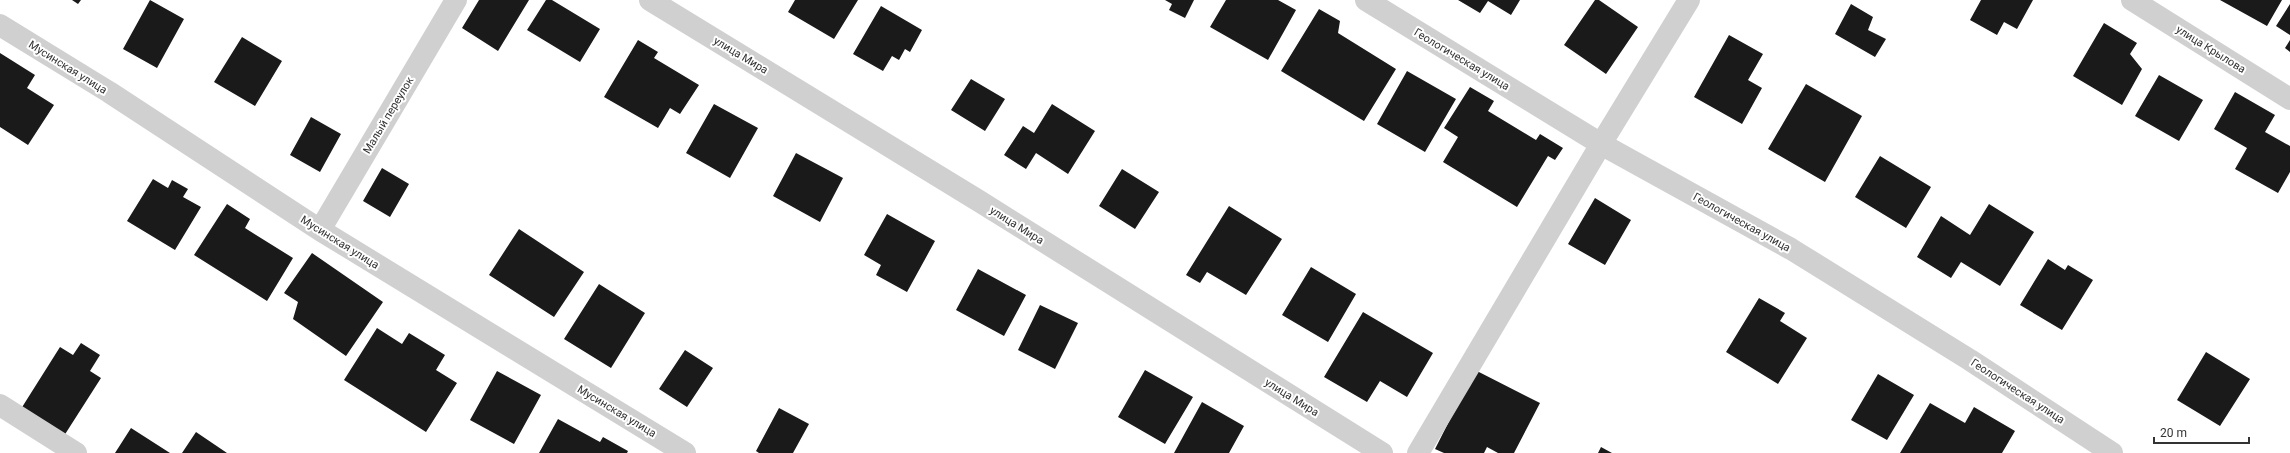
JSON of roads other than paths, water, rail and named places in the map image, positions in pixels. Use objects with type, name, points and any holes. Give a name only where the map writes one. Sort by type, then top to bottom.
[{"type":"street","name":"Малый переулок","points":[[320,230],[456,0]]},
{"type":"street","name":"улица Мира","points":[[650,0],[980,201],[1382,453]]},
{"type":"street","name":"Геологическая улица","points":[[1366,0],[1601,144],[1791,249],[1970,360],[2112,453]]},
{"type":"street","points":[[1418,453],[1601,144],[1689,0]]},
{"type":"street","name":"улица Крылова","points":[[2132,0],[2290,99]]},
{"type":"street","name":"Мусинская улица","points":[[0,25],[109,92],[320,230],[685,453]]},
{"type":"street","points":[[0,405],[76,453]]}]
